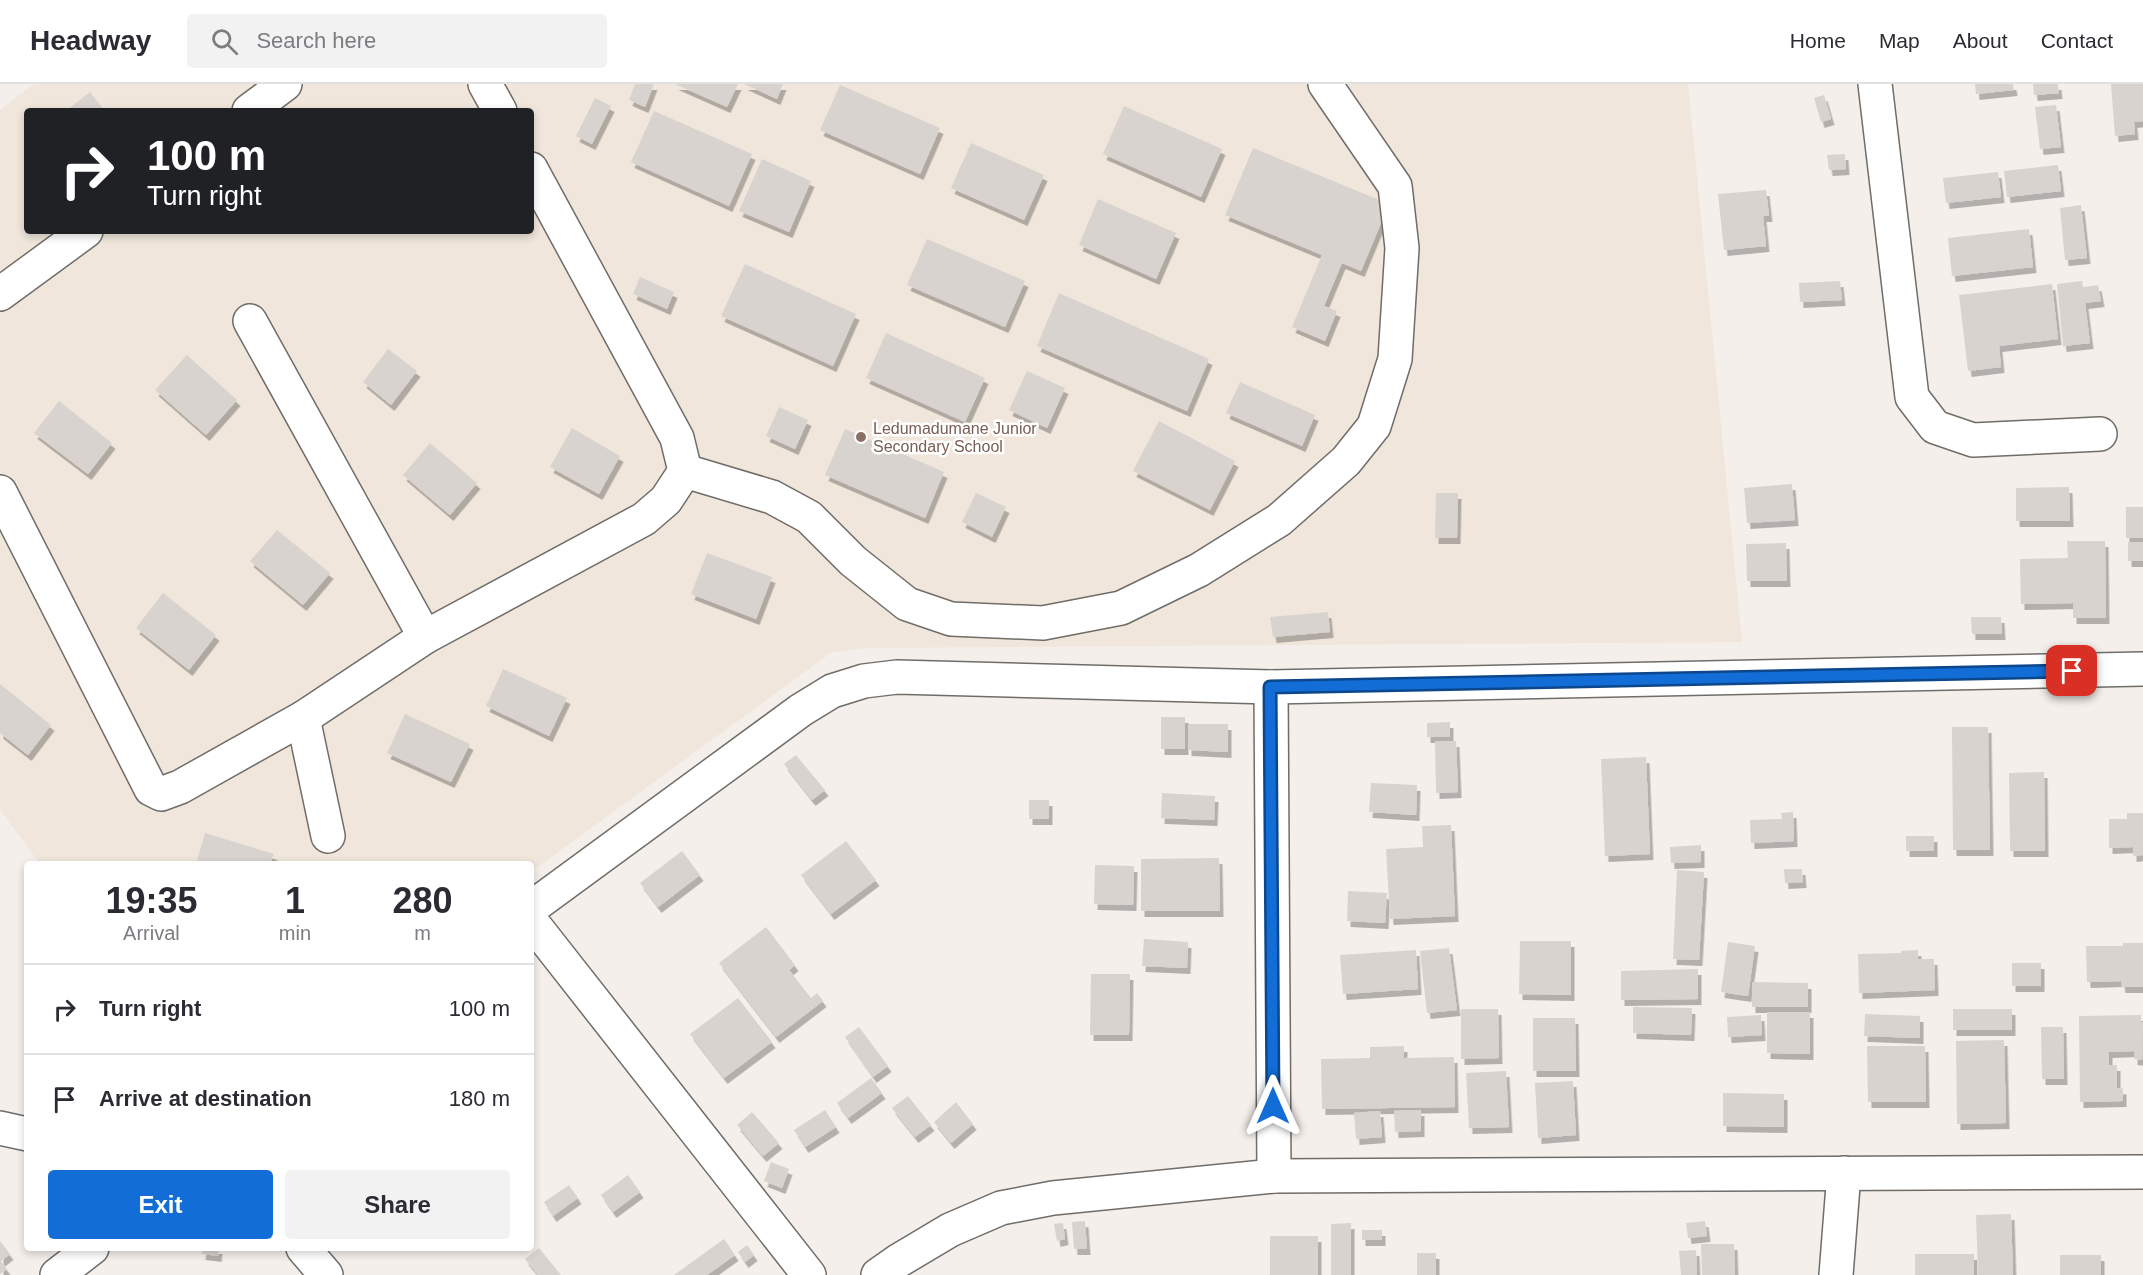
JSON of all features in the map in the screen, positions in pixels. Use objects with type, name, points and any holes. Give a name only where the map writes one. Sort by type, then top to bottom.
[{"type":"street","points":[[253,108],[285,84]]},
{"type":"street","points":[[485,84],[498,108]]},
{"type":"street","points":[[685,471],[772,497],[809,517],[853,561],[907,603],[951,619],[1043,623],[1121,608],[1199,570],[1279,520],[1346,461],[1374,426],[1395,359],[1402,249],[1395,186],[1325,84]]},
{"type":"street","points":[[1875,84],[1912,397],[1935,427],[1973,440],[2100,434]]},
{"type":"street","points":[[0,492],[151,789],[161,794],[171,791],[303,718],[425,637],[644,519],[666,500],[685,471],[677,438],[534,175]]},
{"type":"street","points":[[0,294],[82,234]]},
{"type":"street","points":[[250,321],[425,637]]},
{"type":"street","points":[[534,906],[801,710],[832,692],[864,681],[897,677],[1270,687],[2143,669]]},
{"type":"street","points":[[1270,687],[1274,1176]]},
{"type":"street","points":[[303,718],[328,836]]},
{"type":"street","points":[[534,925],[809,1275]]},
{"type":"street","points":[[0,1128],[24,1133]]},
{"type":"street","points":[[878,1275],[950,1230],[1001,1208],[1053,1198],[1274,1176],[2143,1172]]},
{"type":"street","points":[[1836,1275],[1844,1173]]},
{"type":"street","points":[[57,1275],[88,1251]]},
{"type":"street","points":[[306,1251],[326,1275]]},
{"type":"shaded area","name":"Ledumadumane Junior Secondary School","points":[[34,84],[1688,84],[1742,642],[867,648],[832,652],[534,870],[534,861],[38,861],[0,810],[0,110]]},
{"type":"building","points":[[635,84],[654,84],[645,107],[629,100]]},
{"type":"building","points":[[675,84],[738,84],[727,107]]},
{"type":"building","points":[[744,84],[783,84],[777,99]]},
{"type":"building","points":[[1975,84],[2013,84],[2014,90],[1976,94]]},
{"type":"building","points":[[2033,84],[2058,84],[2059,93],[2034,95]]},
{"type":"building","points":[[2111,84],[2143,84],[2143,121],[2134,122],[2135,134],[2115,136]]},
{"type":"building","points":[[840,85],[940,128],[920,174],[820,130]]},
{"type":"building","points":[[90,92],[103,108],[70,108]]},
{"type":"building","points":[[1824,95],[1831,119],[1821,122],[1814,98]]},
{"type":"building","points":[[595,98],[611,106],[592,144],[576,136]]},
{"type":"building","points":[[2056,105],[2061,147],[2040,149],[2035,107]]},
{"type":"building","points":[[1124,106],[1222,149],[1201,197],[1103,154]]},
{"type":"building","points":[[654,111],[752,154],[729,206],[631,162]]},
{"type":"building","points":[[971,143],[1044,175],[1024,220],[951,188]]},
{"type":"building","points":[[1253,148],[1389,204],[1361,271],[1342,263],[1324,306],[1337,311],[1325,341],[1292,327],[1322,255],[1225,215]]},
{"type":"building","points":[[1845,154],[1846,169],[1829,170],[1827,155]]},
{"type":"building","points":[[762,159],[811,181],[789,232],[739,211]]},
{"type":"building","points":[[2058,165],[2061,191],[2007,197],[2004,171]]},
{"type":"building","points":[[1998,172],[2001,197],[1946,203],[1943,178]]},
{"type":"building","points":[[1766,190],[1769,216],[1763,216],[1766,246],[1724,250],[1718,194]]},
{"type":"building","points":[[1098,199],[1176,233],[1156,279],[1079,245]]},
{"type":"building","points":[[2081,205],[2087,258],[2065,260],[2060,208]]},
{"type":"building","points":[[2029,229],[2033,267],[1952,276],[1948,238]]},
{"type":"building","points":[[927,239],[1025,281],[1005,327],[907,285]]},
{"type":"building","points":[[745,264],[856,314],[833,366],[721,316]]},
{"type":"building","points":[[640,277],[674,292],[667,309],[633,294]]},
{"type":"building","points":[[1840,281],[1842,300],[1800,302],[1799,283]]},
{"type":"building","points":[[2082,281],[2083,287],[2098,285],[2101,301],[2085,303],[2090,343],[2063,346],[2057,284]]},
{"type":"building","points":[[2052,284],[2058,339],[1999,346],[2001,367],[1968,371],[1959,295]]},
{"type":"building","points":[[1059,293],[1209,359],[1187,411],[1037,346]]},
{"type":"building","points":[[886,333],[985,378],[965,422],[866,378]]},
{"type":"building","points":[[388,349],[417,371],[391,405],[363,382]]},
{"type":"building","points":[[187,355],[237,400],[206,435],[155,390]]},
{"type":"building","points":[[1027,371],[1065,388],[1047,428],[1009,410]]},
{"type":"building","points":[[1240,382],[1315,415],[1302,446],[1226,413]]},
{"type":"building","points":[[59,401],[112,443],[88,474],[34,433]]},
{"type":"building","points":[[779,407],[808,420],[795,449],[766,436]]},
{"type":"building","points":[[1159,421],[1235,461],[1210,510],[1133,471]]},
{"type":"building","points":[[572,428],[620,456],[599,494],[550,467]]},
{"type":"building","points":[[845,429],[944,472],[925,518],[825,475]]},
{"type":"building","points":[[430,443],[477,483],[450,515],[403,475]]},
{"type":"building","points":[[1792,484],[1795,520],[1747,523],[1744,488]]},
{"type":"building","points":[[2069,487],[2070,521],[2016,521],[2016,488]]},
{"type":"building","points":[[976,493],[1006,507],[992,537],[962,522]]},
{"type":"building","points":[[1436,493],[1458,493],[1457,538],[1435,538]]},
{"type":"building","points":[[2126,507],[2143,507],[2143,538],[2126,538]]},
{"type":"building","points":[[277,530],[330,573],[303,605],[250,561]]},
{"type":"building","points":[[2067,541],[2105,541],[2106,618],[2073,618],[2073,603],[2021,604],[2020,559],[2068,558]]},
{"type":"building","points":[[2128,542],[2143,542],[2143,561],[2128,561]]},
{"type":"building","points":[[1786,543],[1787,581],[1747,581],[1746,544]]},
{"type":"building","points":[[707,553],[772,577],[756,619],[691,594]]},
{"type":"building","points":[[163,593],[216,635],[189,670],[136,628]]},
{"type":"building","points":[[1328,612],[1330,632],[1273,637],[1270,617]]},
{"type":"building","points":[[1971,617],[2001,617],[2002,634],[1972,634]]},
{"type":"building","points":[[503,669],[567,698],[549,736],[486,706]]},
{"type":"building","points":[[0,684],[51,725],[28,755],[0,733]]},
{"type":"building","points":[[405,714],[470,744],[451,782],[387,753]]},
{"type":"building","points":[[1161,717],[1185,717],[1185,749],[1161,749]]},
{"type":"building","points":[[1450,722],[1450,737],[1427,737],[1427,723]]},
{"type":"building","points":[[1188,724],[1228,724],[1228,752],[1188,750]]},
{"type":"building","points":[[1952,727],[1988,727],[1990,850],[1953,850]]},
{"type":"building","points":[[1435,741],[1456,741],[1458,792],[1436,793]]},
{"type":"building","points":[[796,755],[825,790],[812,800],[784,764]]},
{"type":"building","points":[[1646,757],[1650,854],[1605,856],[1601,759]]},
{"type":"building","points":[[2044,772],[2045,851],[2010,851],[2009,773]]},
{"type":"building","points":[[1371,783],[1417,785],[1416,815],[1369,812]]},
{"type":"building","points":[[1162,793],[1215,796],[1214,820],[1161,818]]},
{"type":"building","points":[[1029,800],[1049,800],[1049,819],[1029,819]]},
{"type":"building","points":[[1793,812],[1794,841],[1751,843],[1750,820],[1782,819],[1781,813]]},
{"type":"building","points":[[2127,813],[2143,813],[2143,855],[2133,856],[2133,847],[2109,848],[2109,819],[2127,819]]},
{"type":"building","points":[[1451,825],[1455,916],[1390,919],[1386,849],[1423,847],[1422,826]]},
{"type":"building","points":[[205,833],[274,854],[271,861],[197,861]]},
{"type":"building","points":[[1906,836],[1934,836],[1934,851],[1906,851]]},
{"type":"building","points":[[846,841],[876,880],[831,914],[801,875]]},
{"type":"building","points":[[1701,845],[1701,862],[1671,863],[1670,847]]},
{"type":"building","points":[[682,851],[700,875],[658,907],[640,883]]},
{"type":"building","points":[[1219,858],[1220,911],[1141,911],[1141,859]]},
{"type":"building","points":[[1095,865],[1134,866],[1133,905],[1094,904]]},
{"type":"building","points":[[1784,869],[1802,869],[1803,882],[1785,883]]},
{"type":"building","points":[[1677,870],[1704,872],[1699,960],[1673,959]]},
{"type":"building","points":[[1348,891],[1387,893],[1385,923],[1347,921]]},
{"type":"building","points":[[766,927],[795,965],[789,970],[811,998],[817,993],[823,1001],[776,1037],[719,963]]},
{"type":"building","points":[[1144,939],[1188,942],[1187,968],[1142,966]]},
{"type":"building","points":[[1520,941],[1571,941],[1571,995],[1519,994]]},
{"type":"building","points":[[1728,942],[1755,946],[1748,996],[1721,992]]},
{"type":"building","points":[[2123,943],[2143,943],[2143,987],[2122,987],[2121,981],[2087,982],[2086,946],[2123,946]]},
{"type":"building","points":[[1449,948],[1457,1010],[1427,1013],[1420,951]]},
{"type":"building","points":[[1416,950],[1418,989],[1343,994],[1340,955]]},
{"type":"building","points":[[1918,950],[1918,959],[1934,959],[1935,990],[1859,993],[1858,954],[1901,953],[1901,951]]},
{"type":"building","points":[[2012,963],[2041,963],[2041,986],[2012,986]]},
{"type":"building","points":[[1698,969],[1698,999],[1621,1000],[1621,971]]},
{"type":"building","points":[[1091,974],[1130,974],[1129,1035],[1090,1035]]},
{"type":"building","points":[[1752,982],[1808,983],[1808,1007],[1752,1007]]},
{"type":"building","points":[[738,998],[772,1042],[724,1078],[690,1034]]},
{"type":"building","points":[[1633,1007],[1692,1008],[1691,1035],[1633,1033]]},
{"type":"building","points":[[1461,1009],[1498,1009],[1499,1058],[1461,1059]]},
{"type":"building","points":[[1953,1009],[2012,1009],[2012,1030],[1953,1030]]},
{"type":"building","points":[[1767,1012],[1810,1012],[1810,1054],[1767,1053]]},
{"type":"building","points":[[1865,1014],[1920,1016],[1920,1038],[1864,1036]]},
{"type":"building","points":[[1761,1015],[1762,1035],[1728,1037],[1727,1017]]},
{"type":"building","points":[[2141,1015],[2141,1022],[2143,1022],[2142,1060],[2134,1059],[2134,1051],[2109,1052],[2109,1065],[2117,1065],[2117,1089],[2123,1088],[2123,1101],[2080,1102],[2079,1016]]},
{"type":"building","points":[[1533,1018],[1575,1018],[1576,1071],[1533,1071]]},
{"type":"building","points":[[859,1027],[888,1066],[873,1077],[845,1037]]},
{"type":"building","points":[[2041,1027],[2063,1027],[2064,1079],[2042,1079]]},
{"type":"building","points":[[2004,1040],[2006,1123],[1957,1124],[1956,1041]]},
{"type":"building","points":[[1404,1046],[1404,1058],[1454,1057],[1455,1107],[1322,1109],[1321,1059],[1370,1058],[1370,1047]]},
{"type":"building","points":[[1867,1046],[1925,1046],[1926,1102],[1868,1102]]},
{"type":"building","points":[[1506,1071],[1509,1127],[1469,1128],[1466,1073]]},
{"type":"building","points":[[871,1078],[882,1093],[848,1118],[837,1103]]},
{"type":"building","points":[[1573,1081],[1576,1135],[1538,1138],[1535,1083]]},
{"type":"building","points":[[1723,1093],[1784,1094],[1784,1127],[1723,1126]]},
{"type":"building","points":[[908,1096],[931,1125],[915,1137],[892,1108]]},
{"type":"building","points":[[956,1102],[973,1124],[951,1143],[934,1122]]},
{"type":"building","points":[[825,1110],[836,1127],[805,1147],[794,1130]]},
{"type":"building","points":[[1421,1110],[1421,1131],[1395,1132],[1394,1111]]},
{"type":"building","points":[[1380,1111],[1382,1137],[1356,1139],[1354,1113]]},
{"type":"building","points":[[752,1112],[779,1143],[763,1156],[737,1125]]},
{"type":"building","points":[[771,1162],[789,1169],[782,1188],[764,1181]]},
{"type":"building","points":[[628,1175],[640,1192],[613,1212],[601,1195]]},
{"type":"building","points":[[569,1185],[578,1198],[553,1216],[544,1202]]},
{"type":"building","points":[[2011,1214],[2013,1275],[1978,1275],[1976,1215]]},
{"type":"building","points":[[1085,1221],[1087,1249],[1074,1249],[1072,1222]]},
{"type":"building","points":[[1705,1221],[1707,1236],[1688,1238],[1686,1223]]},
{"type":"building","points":[[1063,1223],[1065,1239],[1057,1241],[1054,1224]]},
{"type":"building","points":[[1351,1223],[1351,1275],[1331,1275],[1331,1224]]},
{"type":"building","points":[[1362,1230],[1382,1230],[1382,1240],[1362,1240]]},
{"type":"building","points":[[1270,1236],[1318,1236],[1318,1275],[1270,1275]]},
{"type":"building","points":[[724,1239],[735,1255],[707,1275],[674,1275]]},
{"type":"building","points":[[0,1241],[10,1254],[1,1261],[7,1269],[0,1274]]},
{"type":"building","points":[[1701,1244],[1734,1244],[1735,1275],[1702,1275]]},
{"type":"building","points":[[747,1245],[754,1255],[745,1262],[738,1252]]},
{"type":"building","points":[[539,1248],[561,1275],[538,1275],[525,1259]]},
{"type":"building","points":[[1696,1250],[1697,1275],[1681,1275],[1679,1251]]},
{"type":"building","points":[[202,1251],[219,1251],[218,1256],[202,1254]]},
{"type":"building","points":[[1417,1253],[1436,1253],[1436,1275],[1417,1275]]},
{"type":"building","points":[[1915,1254],[1974,1254],[1974,1275],[1915,1275]]},
{"type":"building","points":[[2060,1255],[2101,1255],[2101,1275],[2060,1275]]},
{"type":"place","name":"Ledumadumane Junior Secondary School","points":[[861,437]]},
{"type":"route","points":[[1273,1106],[1270,687],[2072,671]]}]
